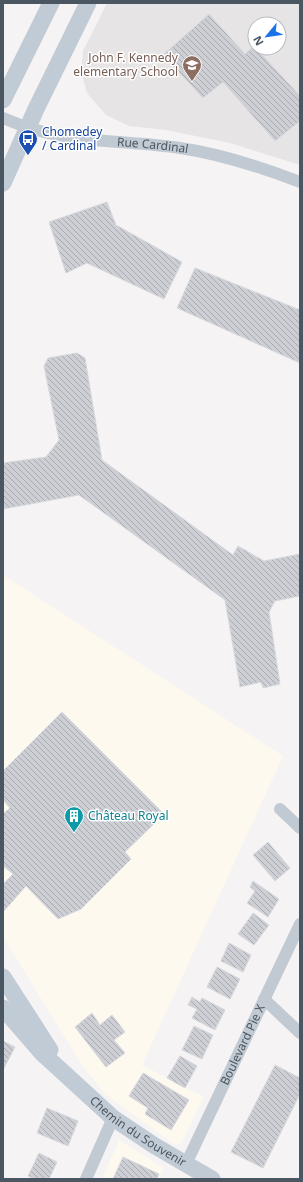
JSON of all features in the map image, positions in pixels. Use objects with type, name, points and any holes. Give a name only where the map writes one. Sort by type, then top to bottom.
[{"type":"street","points":[[3,100],[51,3]]},
{"type":"street","points":[[3,183],[27,128],[88,3]]},
{"type":"street","name":"Rue Cardinal","points":[[3,118],[27,128],[73,136],[195,150],[233,159],[300,182]]},
{"type":"street","points":[[280,809],[300,828]]},
{"type":"street","name":"Boulevard Pie X","points":[[186,1164],[300,924]]},
{"type":"street","points":[[3,977],[69,1077]]},
{"type":"street","points":[[264,999],[300,1033]]},
{"type":"street","points":[[3,1008],[24,1034],[69,1077]]},
{"type":"street","name":"Chemin du Souvenir","points":[[69,1077],[113,1118],[138,1135],[212,1179]]},
{"type":"street","points":[[86,1179],[113,1118]]},
{"type":"shaded area","name":"John F. Kennedy elementary School","points":[[107,3],[300,3],[300,165],[230,143],[166,130],[129,126],[106,115],[87,93],[81,71],[83,51]]},
{"type":"shaded area","points":[[3,575],[283,756],[142,1065],[204,1097],[182,1142],[175,1145],[105,1094],[82,1065],[3,937]]},
{"type":"shaded area","points":[[119,1140],[164,1168],[158,1179],[102,1179]]},
{"type":"building","points":[[209,14],[245,54],[247,52],[247,56],[263,56],[300,96],[300,121],[275,141],[223,82],[203,98],[163,55]]},
{"type":"building","points":[[107,202],[116,225],[182,262],[164,299],[87,263],[66,273],[49,222]]},
{"type":"building","points":[[195,268],[300,310],[300,363],[177,308]]},
{"type":"building","points":[[77,353],[85,358],[102,460],[233,555],[238,546],[264,561],[300,554],[300,596],[275,601],[269,612],[280,684],[263,688],[261,682],[240,687],[225,600],[79,495],[3,509],[3,463],[46,457],[59,440],[44,366],[48,358]]},
{"type":"building","name":"Château Royal","points":[[62,712],[164,814],[125,852],[131,859],[81,909],[58,919],[26,886],[3,912],[3,884],[13,874],[3,866],[3,814],[10,808],[3,800],[3,771]]},
{"type":"building","points":[[268,842],[290,868],[275,881],[253,855]]},
{"type":"building","points":[[253,881],[279,899],[268,917],[247,903],[255,891],[250,887]]},
{"type":"building","points":[[253,913],[269,925],[254,945],[238,934]]},
{"type":"building","points":[[229,943],[251,955],[243,972],[221,961]]},
{"type":"building","points":[[217,967],[240,979],[230,999],[207,987]]},
{"type":"building","points":[[192,997],[200,1002],[202,998],[225,1010],[215,1030],[192,1018],[197,1009],[188,1005]]},
{"type":"building","points":[[92,1013],[100,1025],[112,1015],[125,1032],[114,1040],[125,1053],[106,1067],[75,1027]]},
{"type":"building","points":[[194,1026],[213,1035],[202,1059],[182,1050]]},
{"type":"building","points":[[3,1041],[15,1047],[3,1070]]},
{"type":"building","points":[[180,1056],[197,1066],[185,1088],[167,1078]]},
{"type":"building","points":[[275,1065],[300,1078],[300,1094],[263,1168],[231,1152]]},
{"type":"building","points":[[143,1073],[189,1100],[171,1130],[145,1114],[148,1108],[129,1096]]},
{"type":"building","points":[[47,1108],[78,1121],[68,1146],[37,1133]]},
{"type":"building","points":[[39,1153],[57,1162],[49,1179],[34,1179],[28,1176]]},
{"type":"building","points":[[123,1157],[159,1174],[157,1179],[113,1179]]},
{"type":"place","name":"John F. Kennedy elementary School","points":[[192,82]]},
{"type":"place","name":"Chomedey / Cardinal","points":[[28,156]]},
{"type":"place","name":"Château Royal","points":[[74,833]]}]
